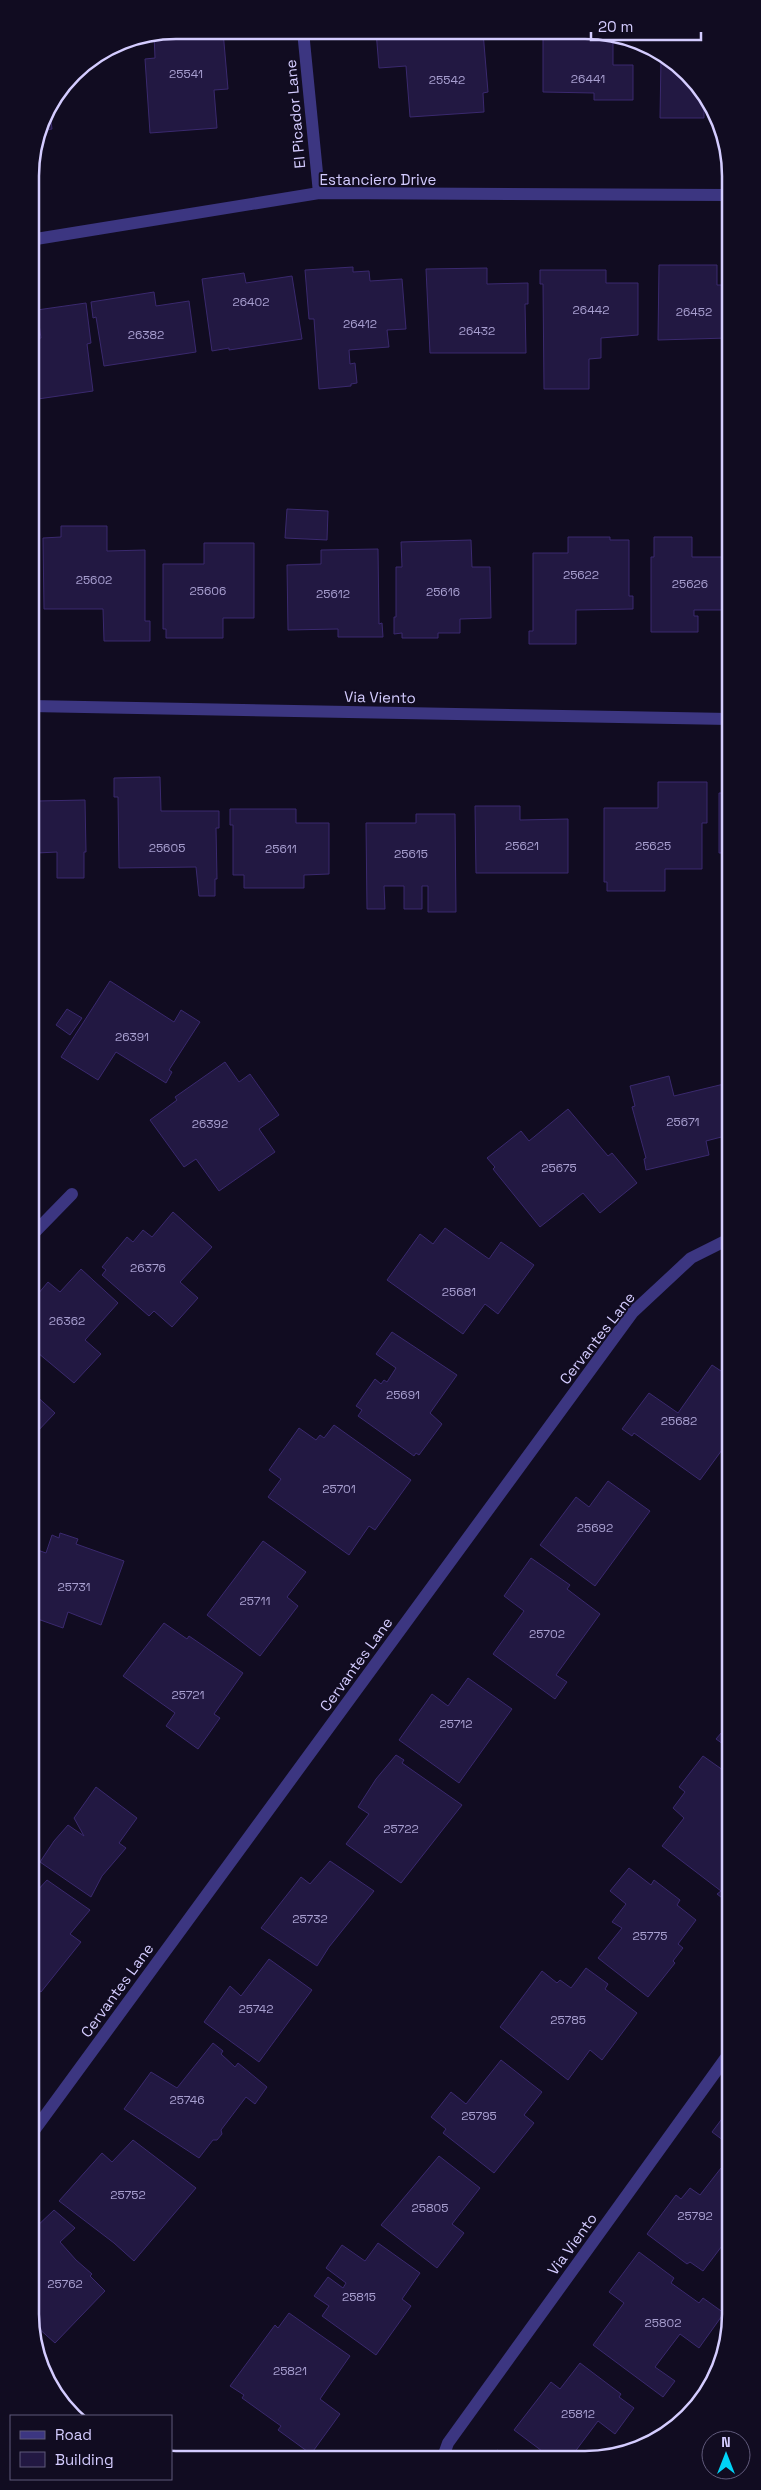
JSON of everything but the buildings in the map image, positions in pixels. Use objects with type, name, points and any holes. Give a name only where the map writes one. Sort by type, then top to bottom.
[{"type":"street","name":"El Picador Lane","points":[[304,39],[318,193]]},
{"type":"street","name":"Estanciero Drive","points":[[39,239],[318,193],[722,195]]},
{"type":"street","name":"Via Viento","points":[[39,706],[722,719]]},
{"type":"street","points":[[39,1229],[72,1194]]},
{"type":"street","name":"Cervantes Lane","points":[[39,2122],[633,1312],[691,1258],[722,1243]]},
{"type":"street","name":"Via Viento","points":[[445,2451],[448,2443],[722,2063]]}]
